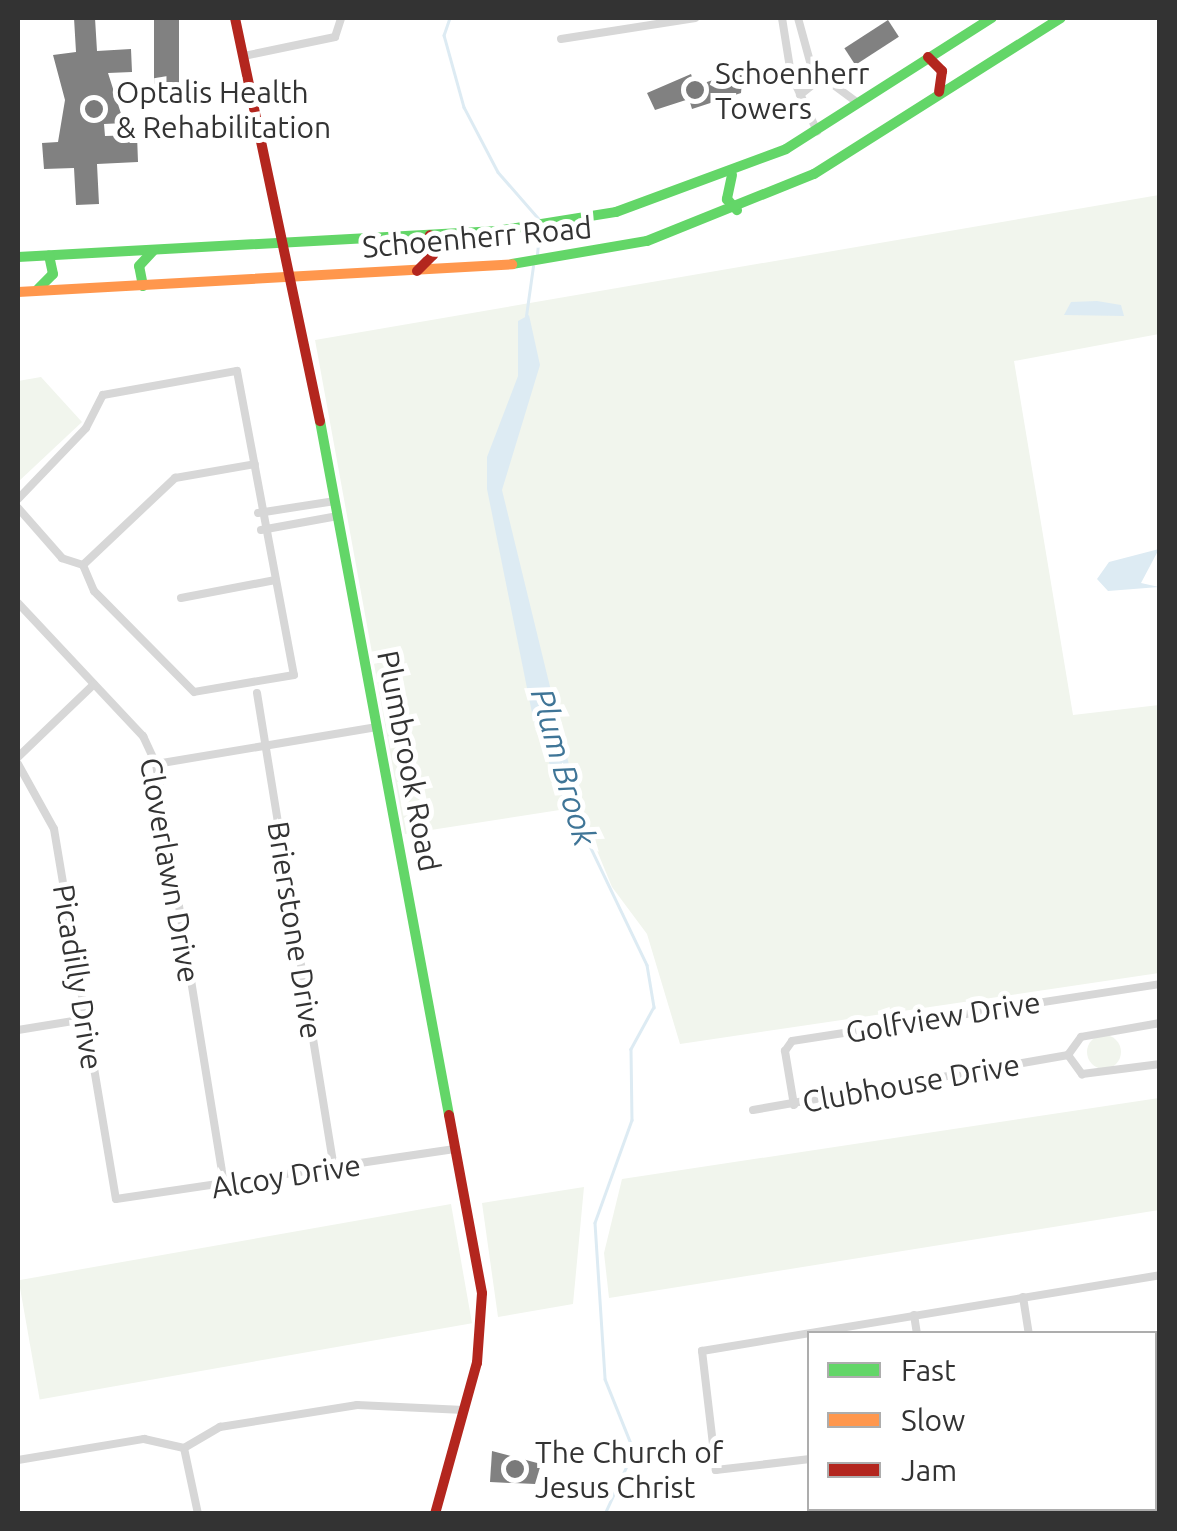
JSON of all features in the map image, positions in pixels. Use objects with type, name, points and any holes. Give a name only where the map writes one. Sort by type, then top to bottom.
[{"type":"main road","name":"Plumbrook Road","points":[[236,18],[335,500],[483,1308],[464,1410],[435,1514]]},
{"type":"main road","name":"Schoenherr Road","points":[[18,257],[544,226],[732,174],[818,132],[992,18]]},
{"type":"main road","name":"Schoenherr Road","points":[[18,292],[548,261],[737,210],[840,160],[1061,18]]},
{"type":"main road","points":[[928,57],[942,72],[938,94]]},
{"type":"main road","points":[[732,174],[726,199],[737,210]]},
{"type":"main road","points":[[417,271],[433,254],[430,235]]},
{"type":"main road","points":[[143,286],[139,266],[155,250]]},
{"type":"main road","points":[[32,291],[50,278],[49,255]]},
{"type":"street","points":[[244,56],[341,33],[341,18]]},
{"type":"street","points":[[561,39],[694,18]]},
{"type":"street","points":[[782,18],[800,95],[818,132]]},
{"type":"street","points":[[798,18],[802,43],[820,78],[842,100],[862,103]]},
{"type":"street","points":[[786,45],[802,43]]},
{"type":"street","points":[[800,95],[820,78]]},
{"type":"street","points":[[18,499],[86,428],[103,395],[236,372],[254,464],[261,530],[276,580],[294,676],[198,694],[94,591],[82,564],[62,558],[18,508]]},
{"type":"street","points":[[82,564],[175,478],[254,464]]},
{"type":"street","points":[[258,514],[335,500]]},
{"type":"street","points":[[261,530],[338,516]]},
{"type":"street","points":[[181,598],[276,580]]},
{"type":"street","name":"Cloverlawn Drive","points":[[18,603],[94,684],[156,764],[224,1186]]},
{"type":"street","points":[[18,760],[94,684]]},
{"type":"street","name":"Brierstone Drive","points":[[257,692],[334,1168]]},
{"type":"street","points":[[156,764],[377,727]]},
{"type":"street","name":"Picadilly Drive","points":[[18,760],[54,828],[116,1198]]},
{"type":"street","name":"Golfview Drive","points":[[794,1104],[785,1052],[792,1041],[1160,984]]},
{"type":"street","points":[[18,1030],[85,1019]]},
{"type":"street","name":"Clubhouse Drive","points":[[753,1110],[1068,1055],[1080,1036],[1160,1023]]},
{"type":"street","points":[[1068,1055],[1082,1074],[1160,1064]]},
{"type":"street","name":"Alcoy Drive","points":[[116,1198],[224,1186],[456,1149]]},
{"type":"street","points":[[826,1331],[1160,1275]]},
{"type":"street","points":[[1024,1298],[1029,1331]]},
{"type":"street","points":[[914,1315],[917,1331]]},
{"type":"street","points":[[807,1334],[699,1354],[716,1470],[807,1459]]},
{"type":"street","points":[[18,1460],[144,1439],[184,1448],[220,1428],[357,1405],[464,1410]]},
{"type":"street","points":[[184,1448],[198,1514]]},
{"type":"shaded area","points":[[1159,195],[1159,334],[1014,361],[1073,715],[1159,705],[1159,973],[680,1044],[647,934],[612,887],[579,807],[405,834],[315,340]]},
{"type":"shaded area","points":[[41,377],[82,422],[18,482],[18,381]]},
{"type":"shaded area","points":[[1104,1035],[1116,1040],[1121,1052],[1116,1064],[1104,1069],[1092,1064],[1087,1052],[1092,1040]]},
{"type":"shaded area","points":[[1159,1098],[1159,1210],[609,1298],[604,1253],[622,1179]]},
{"type":"shaded area","points":[[584,1187],[573,1304],[498,1317],[482,1203]]},
{"type":"shaded area","points":[[451,1204],[472,1323],[40,1399],[19,1280]]},
{"type":"water","points":[[1071,302],[1121,305],[1124,316],[1064,315]]},
{"type":"water","points":[[529,315],[540,365],[502,490],[573,781],[562,798],[533,718],[487,489],[487,457],[518,376],[518,321]]},
{"type":"water","points":[[1159,549],[1141,583],[1159,587],[1108,591],[1097,579],[1109,562]]},
{"type":"building","name":"Optalis Health & Rehabilitation","points":[[74,18],[95,18],[97,51],[131,49],[132,72],[108,73],[124,123],[104,124],[105,136],[137,135],[138,162],[97,164],[99,204],[76,205],[74,168],[44,169],[42,143],[58,142],[65,100],[53,55],[76,52]]},
{"type":"building","points":[[154,18],[179,18],[179,92],[154,92]]},
{"type":"building","points":[[888,20],[899,37],[855,65],[844,48]]},
{"type":"building","name":"Schoenherr Towers","points":[[743,70],[741,93],[692,109],[689,99],[655,110],[647,93],[691,74],[695,86]]},
{"type":"building","name":"The Church of Jesus Christ","points":[[492,1451],[541,1464],[535,1484],[490,1482]]},
{"type":"waterway","name":"Plum Brook","points":[[450,18],[444,35],[464,107],[498,172],[539,219]]},
{"type":"waterway","name":"Plum Brook","points":[[537,254],[540,227]]},
{"type":"waterway","name":"Plum Brook","points":[[526,316],[533,266]]},
{"type":"waterway","name":"Plum Brook","points":[[567,798],[647,965],[654,1007],[631,1049],[632,1120],[595,1223],[605,1379],[634,1451],[605,1514]]},
{"type":"traffic: fast","points":[[18,257],[497,231],[616,212],[786,149],[992,18]]},
{"type":"traffic: fast","points":[[512,264],[647,241],[814,174],[1061,18]]},
{"type":"traffic: fast","points":[[732,175],[727,199],[737,210]]},
{"type":"traffic: fast","points":[[143,286],[139,266],[154,250]]},
{"type":"traffic: fast","points":[[38,289],[53,274],[49,255]]},
{"type":"traffic: fast","points":[[320,421],[449,1115]]},
{"type":"traffic: slow","points":[[18,292],[512,264]]},
{"type":"traffic: jam","points":[[235,18],[320,421]]},
{"type":"traffic: jam","points":[[928,57],[942,71],[939,92]]},
{"type":"traffic: jam","points":[[417,271],[433,255],[430,235]]},
{"type":"traffic: jam","points":[[435,1514],[477,1363],[482,1293],[449,1115]]},
{"type":"place","name":"Schoenherr Towers","points":[[695,90]]},
{"type":"place","name":"Optalis Health & Rehabilitation","points":[[94,109]]},
{"type":"place","name":"The Church of Jesus Christ","points":[[515,1469]]}]
